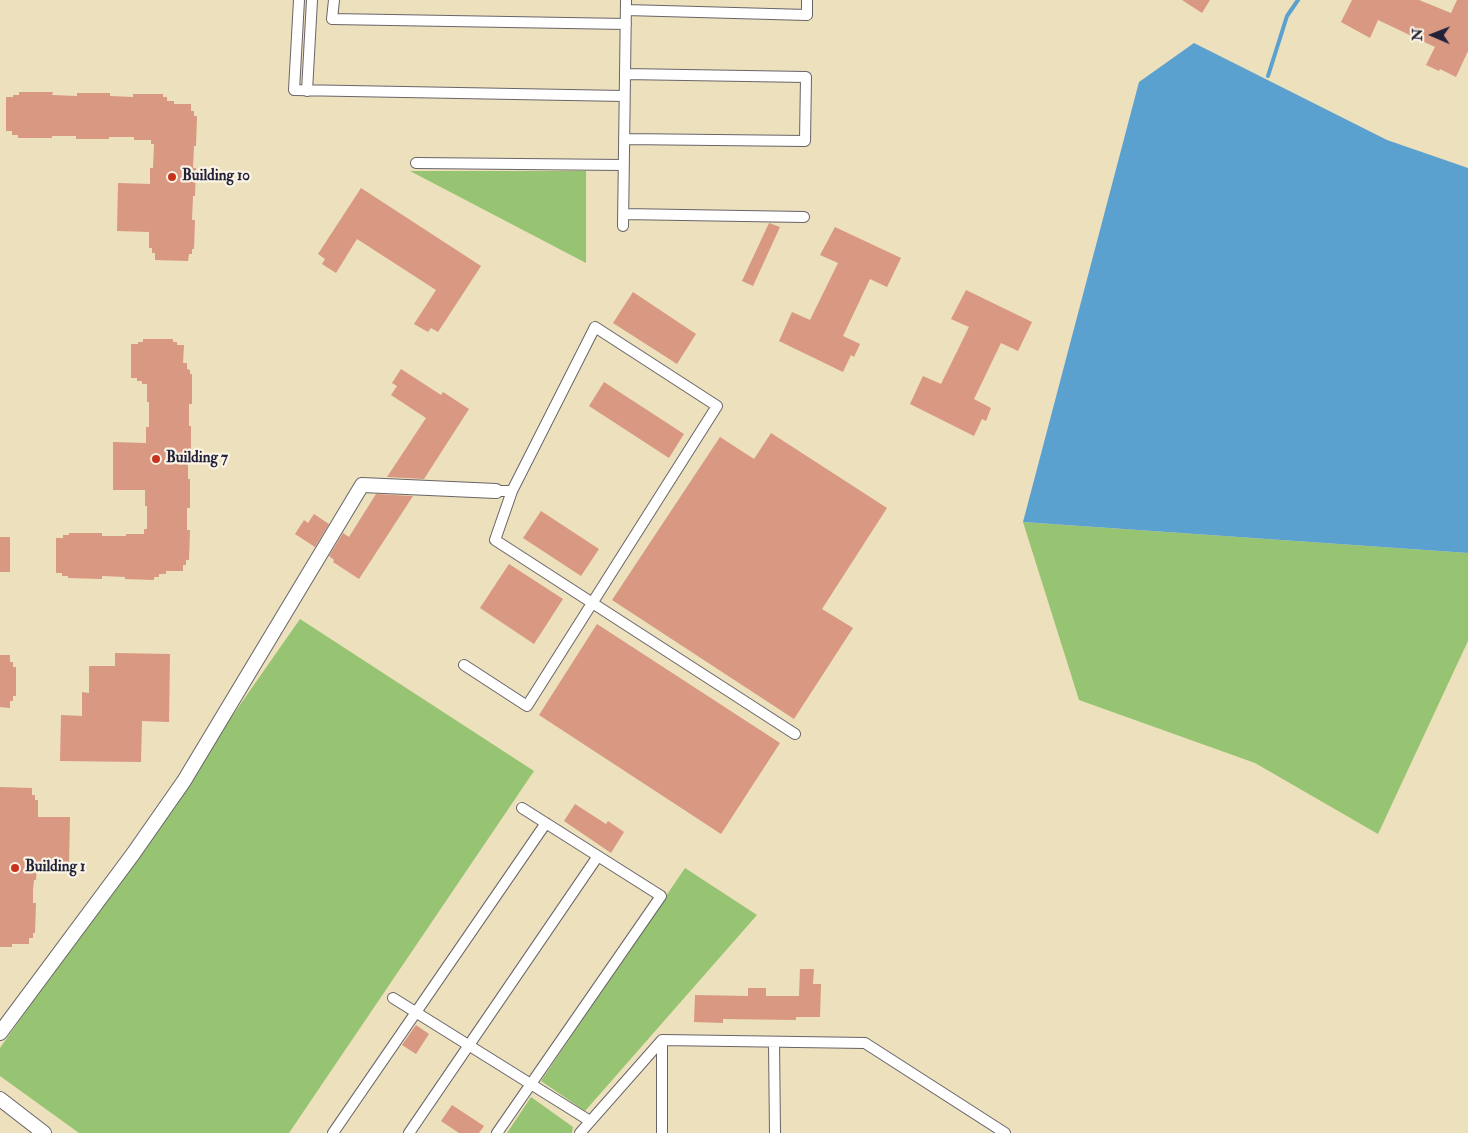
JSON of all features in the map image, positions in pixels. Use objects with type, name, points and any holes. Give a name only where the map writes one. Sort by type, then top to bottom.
[{"type":"street","points":[[299,0],[294,90],[624,96]]},
{"type":"street","points":[[307,91],[312,0]]},
{"type":"street","points":[[334,0],[332,19],[626,24]]},
{"type":"street","points":[[623,226],[626,5],[806,15],[807,0]]},
{"type":"street","points":[[624,138],[805,141],[806,77],[625,74]]},
{"type":"street","points":[[416,163],[624,165]]},
{"type":"street","points":[[623,214],[804,217]]},
{"type":"street","points":[[464,665],[527,706],[592,603],[718,406],[595,327],[512,491],[495,540],[592,603],[795,734]]},
{"type":"street","points":[[0,1033],[133,854],[184,781],[362,485],[512,491]]},
{"type":"street","points":[[497,1133],[661,896],[522,808]]},
{"type":"street","points":[[333,1133],[546,823]]},
{"type":"street","points":[[409,1133],[598,856]]},
{"type":"street","points":[[393,998],[590,1121]]},
{"type":"street","points":[[662,1040],[662,1133]]},
{"type":"street","points":[[580,1133],[662,1040],[866,1043],[1005,1133]]},
{"type":"street","points":[[774,1042],[775,1133]]},
{"type":"street","points":[[0,1099],[44,1133]]},
{"type":"green space","points":[[410,171],[586,171],[586,263]]},
{"type":"green space","points":[[1023,522],[1468,553],[1468,641],[1378,834],[1255,763],[1079,700]]},
{"type":"green space","points":[[300,619],[534,771],[289,1133],[79,1133],[0,1076],[0,1048]]},
{"type":"green space","points":[[685,868],[757,915],[585,1111],[541,1081]]},
{"type":"green space","points":[[531,1097],[573,1127],[572,1133],[507,1133]]},
{"type":"water","points":[[1194,43],[1387,140],[1468,168],[1468,553],[1023,522],[1139,82]]},
{"type":"building","points":[[1182,0],[1210,0],[1202,13]]},
{"type":"building","points":[[1352,0],[1419,0],[1451,13],[1457,0],[1468,0],[1468,51],[1456,77],[1426,65],[1435,47],[1378,20],[1370,38],[1341,22]]},
{"type":"building","name":"Building 10","points":[[19,92],[53,92],[52,95],[77,96],[77,93],[110,93],[110,96],[133,97],[133,94],[163,94],[163,97],[167,97],[167,101],[174,101],[174,104],[191,104],[191,111],[194,111],[194,116],[197,116],[193,168],[196,168],[192,220],[195,220],[194,249],[192,249],[192,254],[189,254],[188,261],[155,260],[155,253],[152,253],[152,248],[149,248],[149,232],[117,231],[118,183],[150,184],[150,168],[153,168],[154,144],[151,144],[151,140],[134,140],[134,137],[76,139],[76,136],[18,138],[18,135],[12,135],[12,131],[6,131],[6,97],[19,95]]},
{"type":"building","points":[[361,188],[481,266],[438,332],[431,328],[428,332],[414,324],[436,290],[357,239],[336,273],[322,264],[325,259],[318,254]]},
{"type":"building","points":[[769,223],[780,227],[753,286],[742,281]]},
{"type":"building","points":[[835,227],[901,258],[887,287],[870,279],[843,336],[860,344],[854,357],[851,355],[843,372],[779,341],[792,312],[810,320],[838,263],[820,255]]},
{"type":"building","points":[[966,290],[1032,322],[1018,351],[1001,343],[974,399],[991,408],[986,421],[982,419],[974,436],[910,404],[923,376],[941,384],[969,327],[951,319]]},
{"type":"building","points":[[633,292],[696,334],[677,364],[613,323]]},
{"type":"building","name":"Building 7","points":[[143,339],[173,339],[173,342],[177,342],[177,345],[184,345],[183,363],[187,363],[187,369],[192,374],[192,404],[189,404],[191,455],[188,455],[190,508],[187,508],[187,530],[190,530],[189,560],[186,560],[186,565],[183,565],[183,571],[166,571],[166,574],[159,574],[159,577],[154,577],[154,580],[102,576],[102,579],[68,578],[68,576],[62,576],[62,573],[56,573],[56,538],[63,538],[63,535],[69,535],[69,533],[102,533],[102,536],[126,536],[126,534],[144,534],[144,529],[147,529],[145,490],[113,490],[113,442],[146,443],[146,427],[149,427],[147,384],[137,381],[137,378],[131,378],[131,344],[143,342]]},
{"type":"building","points":[[401,369],[441,395],[443,392],[469,409],[424,479],[387,477],[426,418],[391,395],[397,386],[392,383]]},
{"type":"building","points":[[604,382],[684,434],[669,458],[589,406]]},
{"type":"building","points":[[771,433],[887,508],[822,609],[853,628],[794,719],[612,600],[720,437],[754,459]]},
{"type":"building","points":[[376,494],[413,496],[359,579],[333,562],[334,560],[329,556],[343,533],[349,537]]},
{"type":"building","points":[[541,511],[599,549],[581,576],[523,538]]},
{"type":"building","points":[[314,514],[329,524],[315,547],[295,534],[304,520],[308,523]]},
{"type":"building","points":[[0,537],[10,537],[10,572],[0,572]]},
{"type":"building","points":[[509,564],[563,599],[534,644],[480,608]]},
{"type":"building","points":[[597,624],[780,743],[721,834],[539,715]]},
{"type":"building","points":[[115,653],[170,654],[169,722],[142,721],[141,762],[60,761],[61,715],[82,716],[82,692],[89,693],[89,666],[115,666]]},
{"type":"building","points":[[0,655],[10,655],[10,662],[13,662],[13,667],[16,667],[16,696],[13,696],[13,701],[10,701],[10,708],[0,707]]},
{"type":"building","name":"Building 1","points":[[0,787],[32,788],[32,795],[35,795],[35,800],[38,800],[38,817],[70,817],[69,864],[37,864],[33,890],[33,903],[36,903],[35,933],[33,933],[33,938],[29,938],[29,944],[12,944],[12,947],[0,947]]},
{"type":"building","points":[[575,804],[606,824],[608,821],[624,832],[611,853],[564,821]]},
{"type":"building","points":[[800,969],[814,969],[813,984],[821,984],[820,1017],[796,1017],[796,1020],[723,1019],[723,1023],[694,1022],[695,995],[748,996],[748,988],[766,988],[766,996],[799,996]]},
{"type":"building","points":[[416,1025],[429,1034],[416,1054],[402,1045]]},
{"type":"building","points":[[452,1105],[484,1126],[479,1133],[459,1133],[441,1121]]},
{"type":"waterway","points":[[1268,76],[1287,16],[1298,0]]},
{"type":"place","name":"Building 10","points":[[172,177]]},
{"type":"place","name":"Building 7","points":[[156,459]]},
{"type":"place","name":"Building 1","points":[[15,868]]}]
